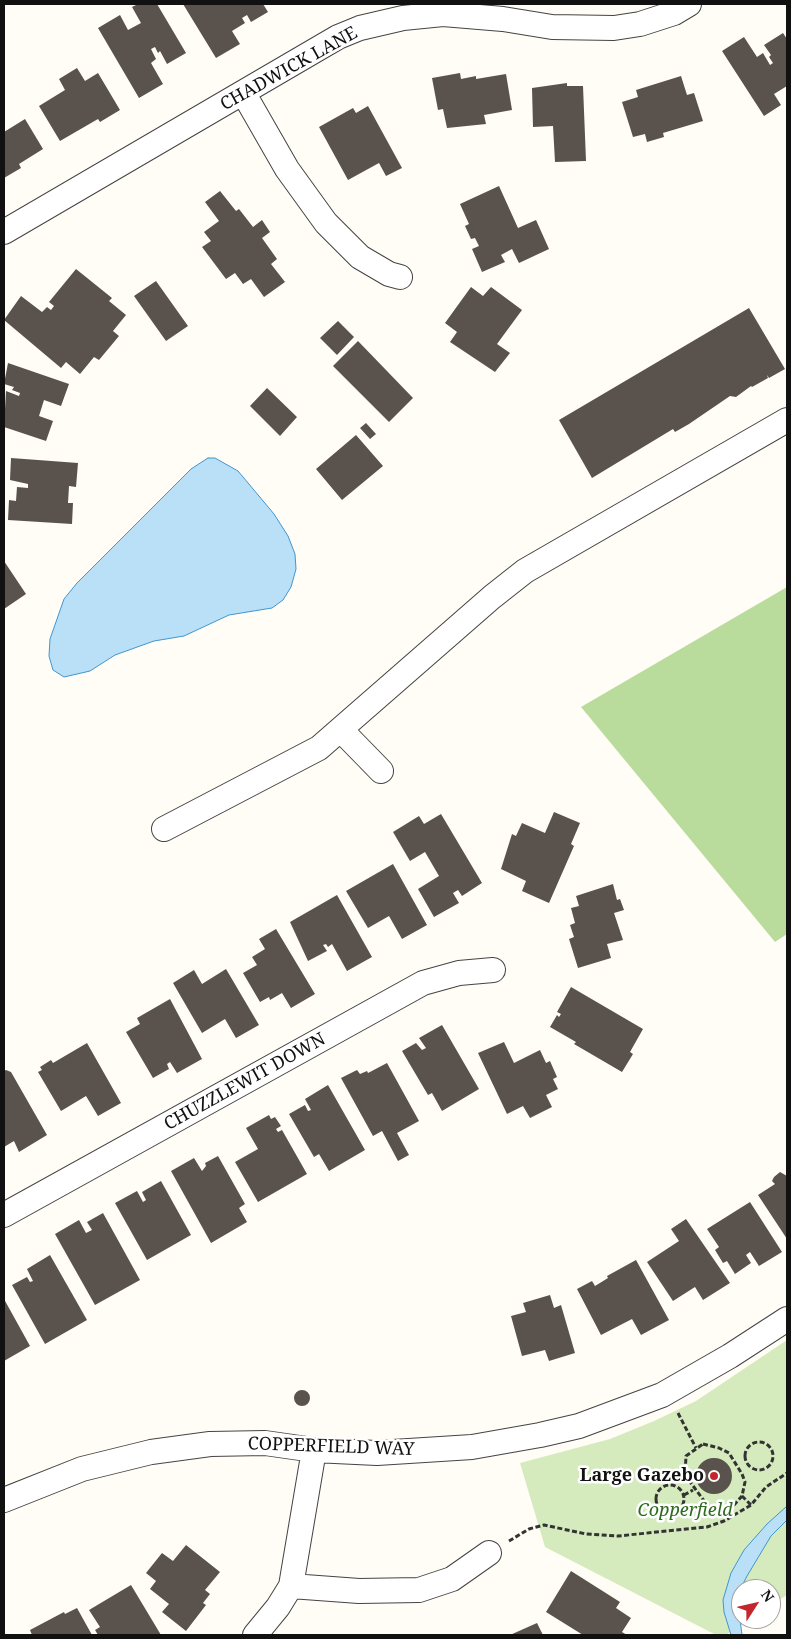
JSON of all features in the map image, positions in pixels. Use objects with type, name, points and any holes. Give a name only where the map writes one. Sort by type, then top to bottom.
[{"type":"street","name":"CHADWICK LANE","points":[[4,232],[244,94],[338,37],[360,28],[403,18],[443,14],[552,27],[614,28],[640,24],[674,13],[690,4]]},
{"type":"street","points":[[244,94],[288,169],[326,223],[360,257],[390,274],[400,277]]},
{"type":"street","points":[[164,830],[305,756],[341,730],[492,597],[525,571],[787,420]]},
{"type":"street","points":[[341,730],[381,772]]},
{"type":"street","name":"CHUZZLEWIT DOWN","points":[[4,1215],[423,983],[459,973],[493,970]]},
{"type":"street","name":"COPPERFIELD WAY","points":[[4,1500],[82,1469],[151,1452],[210,1444],[265,1443],[314,1450],[377,1453],[429,1451],[481,1445],[579,1426],[667,1391],[730,1356],[787,1319]]},
{"type":"street","points":[[256,1635],[278,1607],[291,1586],[314,1450]]},
{"type":"street","points":[[291,1586],[359,1591],[419,1590],[452,1579],[489,1553]]},
{"type":"path","points":[[667,1391],[696,1448]]},
{"type":"path","points":[[764,1442],[772,1448],[773,1460],[767,1468],[755,1469],[746,1461],[746,1451],[752,1443],[764,1442]]},
{"type":"path","points":[[706,1444],[728,1453],[738,1465],[745,1482],[742,1496],[734,1505],[719,1510],[708,1506],[685,1476],[684,1464],[688,1454],[706,1444]]},
{"type":"path","points":[[738,1465],[746,1461]]},
{"type":"path","points":[[489,1553],[529,1529],[538,1526],[551,1526],[586,1534],[632,1536],[707,1527],[724,1521],[751,1505],[766,1488],[787,1472]]},
{"type":"path","points":[[666,1484],[677,1486],[684,1494],[681,1508],[673,1513],[663,1511],[656,1503],[656,1493],[666,1484]]},
{"type":"path","points":[[684,1494],[694,1490]]},
{"type":"path","points":[[742,1496],[751,1505]]},
{"type":"green space","points":[[787,587],[787,934],[775,942],[581,707]]},
{"type":"green space","name":"Copperfield","points":[[787,1340],[787,1595],[781,1599],[781,1579],[731,1579],[731,1629],[735,1629],[726,1635],[716,1635],[545,1547],[520,1463],[610,1439],[696,1401]]},
{"type":"water","points":[[208,458],[215,458],[238,471],[274,514],[288,536],[295,554],[296,569],[291,587],[283,600],[272,608],[229,615],[184,636],[154,641],[115,655],[90,671],[64,677],[53,670],[49,656],[50,639],[64,599],[77,583],[191,469]]},
{"type":"water","points":[[787,1506],[787,1520],[771,1536],[746,1579],[731,1579],[731,1629],[741,1629],[742,1635],[731,1635],[724,1612],[723,1600],[731,1573],[744,1550],[767,1524]]},
{"type":"building","points":[[138,4],[157,4],[186,53],[167,64],[160,51],[158,53],[155,47],[151,49],[156,59],[151,63],[163,84],[139,98],[98,28],[120,15],[128,30],[141,23],[132,7]]},
{"type":"building","points":[[183,4],[263,4],[268,12],[251,22],[247,15],[242,18],[245,23],[232,31],[240,44],[216,58]]},
{"type":"building","points":[[783,33],[787,39],[787,86],[774,94],[781,105],[764,116],[722,51],[744,37],[757,57],[763,53],[770,65],[773,63],[769,57],[771,55],[764,45]]},
{"type":"building","points":[[77,68],[85,81],[98,73],[120,110],[100,122],[98,119],[60,141],[39,106],[65,90],[59,79]]},
{"type":"building","points":[[460,73],[461,79],[476,76],[476,79],[506,74],[512,110],[484,115],[486,124],[447,128],[443,109],[438,110],[432,78]]},
{"type":"building","points":[[681,76],[687,95],[694,93],[703,121],[663,133],[664,137],[647,142],[645,134],[633,137],[622,102],[638,97],[636,90]]},
{"type":"building","points":[[567,83],[567,86],[583,86],[586,161],[555,162],[553,126],[533,127],[532,88]]},
{"type":"building","points":[[368,106],[402,168],[386,176],[379,163],[348,180],[319,127],[353,108],[356,113]]},
{"type":"building","points":[[25,119],[43,149],[19,164],[21,168],[4,178],[4,132]]},
{"type":"building","points":[[499,186],[518,228],[536,220],[549,249],[519,263],[512,249],[501,255],[505,262],[482,272],[472,249],[479,246],[475,238],[471,239],[465,226],[469,224],[460,204]]},
{"type":"building","points":[[220,191],[236,211],[239,209],[253,227],[262,220],[270,232],[262,238],[277,259],[271,264],[285,282],[264,297],[251,279],[243,284],[235,273],[226,279],[202,247],[211,241],[204,232],[219,221],[205,202]]},
{"type":"building","points":[[76,269],[112,298],[109,301],[126,315],[113,331],[119,336],[99,360],[94,357],[80,374],[66,362],[61,368],[4,320],[21,296],[42,312],[47,307],[51,310],[54,306],[49,302]]},
{"type":"building","points":[[156,281],[188,326],[166,341],[134,296]]},
{"type":"building","points":[[471,287],[483,296],[491,287],[522,310],[497,344],[510,353],[495,372],[450,342],[457,332],[445,323]]},
{"type":"building","points":[[749,308],[785,369],[769,378],[767,375],[768,378],[751,386],[736,397],[730,396],[689,424],[675,432],[673,429],[592,478],[559,420]]},
{"type":"building","points":[[338,321],[354,337],[337,355],[320,338]]},
{"type":"building","points":[[358,341],[413,398],[389,422],[333,366]]},
{"type":"building","points":[[8,363],[69,384],[61,406],[44,400],[39,416],[53,421],[46,441],[4,427],[6,391],[19,396],[20,393],[12,390],[14,387],[4,384]]},
{"type":"building","points":[[267,388],[297,417],[280,436],[250,406]]},
{"type":"building","points":[[366,423],[376,434],[370,439],[360,428]]},
{"type":"building","points":[[356,435],[383,466],[342,500],[316,469]]},
{"type":"building","points":[[11,458],[78,463],[76,487],[69,486],[68,503],[73,503],[72,524],[8,520],[9,500],[16,501],[17,487],[28,488],[28,484],[10,480]]},
{"type":"building","points":[[4,561],[26,594],[4,609]]},
{"type":"building","points":[[554,812],[580,823],[571,844],[574,846],[549,903],[522,891],[526,881],[501,869],[512,834],[516,836],[522,823],[545,833]]},
{"type":"building","points":[[441,814],[482,883],[462,896],[458,890],[453,893],[459,903],[434,917],[418,889],[439,876],[425,852],[410,861],[393,832],[419,816],[424,824]]},
{"type":"building","points":[[393,864],[427,925],[402,939],[389,916],[368,928],[346,891]]},
{"type":"building","points":[[613,884],[617,900],[620,899],[624,910],[614,913],[623,940],[607,944],[611,958],[578,968],[569,939],[574,937],[570,925],[575,923],[571,908],[579,906],[576,896]]},
{"type":"building","points":[[337,895],[372,957],[347,971],[332,944],[328,947],[326,944],[323,945],[327,951],[308,961],[290,922]]},
{"type":"building","points":[[276,929],[315,994],[291,1008],[282,993],[270,1000],[269,997],[260,1002],[243,973],[257,965],[252,957],[265,949],[259,939]]},
{"type":"building","points":[[226,969],[259,1025],[236,1038],[225,1019],[202,1033],[173,983],[194,970],[202,984]]},
{"type":"building","points":[[571,987],[643,1029],[630,1052],[633,1054],[622,1072],[574,1044],[576,1042],[550,1027],[557,1015],[559,1017],[561,1014],[557,1012]]},
{"type":"building","points":[[170,999],[202,1059],[177,1073],[170,1062],[167,1064],[169,1069],[153,1078],[126,1032],[140,1024],[137,1018]]},
{"type":"building","points":[[442,1025],[479,1089],[442,1111],[432,1093],[428,1095],[402,1051],[416,1043],[422,1050],[426,1048],[419,1038]]},
{"type":"building","points":[[504,1042],[514,1063],[540,1050],[546,1063],[550,1061],[557,1077],[553,1079],[558,1089],[546,1095],[552,1107],[530,1118],[523,1106],[507,1114],[478,1053]]},
{"type":"building","points":[[87,1043],[121,1103],[98,1116],[86,1096],[61,1111],[38,1072],[42,1070],[40,1067],[51,1060],[53,1063]]},
{"type":"building","points":[[387,1063],[419,1121],[397,1133],[409,1155],[398,1161],[382,1131],[373,1136],[341,1078],[357,1070],[360,1074],[367,1071],[368,1073]]},
{"type":"building","points":[[4,1071],[11,1072],[47,1135],[19,1152],[14,1141],[4,1147]]},
{"type":"building","points":[[328,1085],[365,1150],[329,1171],[319,1154],[314,1157],[289,1114],[305,1105],[308,1111],[311,1110],[305,1099]]},
{"type":"building","points":[[269,1115],[271,1119],[275,1117],[281,1126],[276,1129],[278,1132],[282,1130],[307,1174],[258,1202],[235,1162],[258,1149],[246,1128]]},
{"type":"building","points":[[218,1156],[245,1204],[239,1208],[247,1222],[211,1243],[171,1171],[194,1158],[202,1171],[206,1166],[205,1163]]},
{"type":"building","points":[[780,1172],[787,1176],[787,1239],[758,1195],[775,1184],[772,1181]]},
{"type":"building","points":[[161,1181],[191,1235],[147,1260],[115,1203],[137,1191],[143,1202],[146,1200],[142,1192]]},
{"type":"building","points":[[750,1202],[782,1252],[759,1266],[750,1252],[746,1255],[751,1263],[735,1274],[727,1261],[723,1263],[715,1250],[719,1247],[707,1229]]},
{"type":"building","points":[[103,1213],[140,1280],[95,1305],[55,1234],[79,1220],[86,1233],[92,1230],[87,1222]]},
{"type":"building","points":[[686,1219],[730,1283],[703,1300],[695,1287],[673,1301],[647,1262],[679,1241],[671,1229]]},
{"type":"building","points":[[50,1255],[87,1320],[45,1344],[12,1285],[27,1277],[30,1282],[33,1281],[27,1269]]},
{"type":"building","points":[[636,1260],[669,1320],[641,1335],[632,1319],[601,1335],[577,1289],[592,1281],[595,1286],[608,1278],[607,1276]]},
{"type":"building","points":[[550,1295],[554,1308],[561,1305],[575,1353],[549,1361],[545,1350],[522,1356],[511,1316],[526,1312],[523,1303]]},
{"type":"building","points":[[4,1299],[30,1346],[4,1361]]},
{"type":"building","points":[[302,1390],[310,1398],[302,1406],[294,1398]]},
{"type":"building","name":"Large Gazebo","points":[[714,1458],[726,1464],[732,1476],[726,1488],[714,1494],[702,1488],[696,1476],[702,1464]]},
{"type":"building","points":[[186,1545],[220,1572],[205,1590],[210,1594],[203,1603],[206,1605],[186,1631],[162,1612],[169,1604],[150,1589],[156,1581],[146,1573],[162,1553],[173,1561]]},
{"type":"building","points":[[571,1571],[620,1602],[616,1608],[631,1618],[622,1632],[627,1635],[583,1635],[546,1612]]},
{"type":"building","points":[[131,1585],[161,1635],[98,1635],[95,1630],[100,1627],[89,1610]]},
{"type":"building","points":[[77,1608],[92,1635],[32,1635],[30,1630],[64,1612],[65,1614]]},
{"type":"building","points":[[537,1623],[543,1635],[510,1635]]},
{"type":"place","name":"Large Gazebo","points":[[714,1476]]}]
